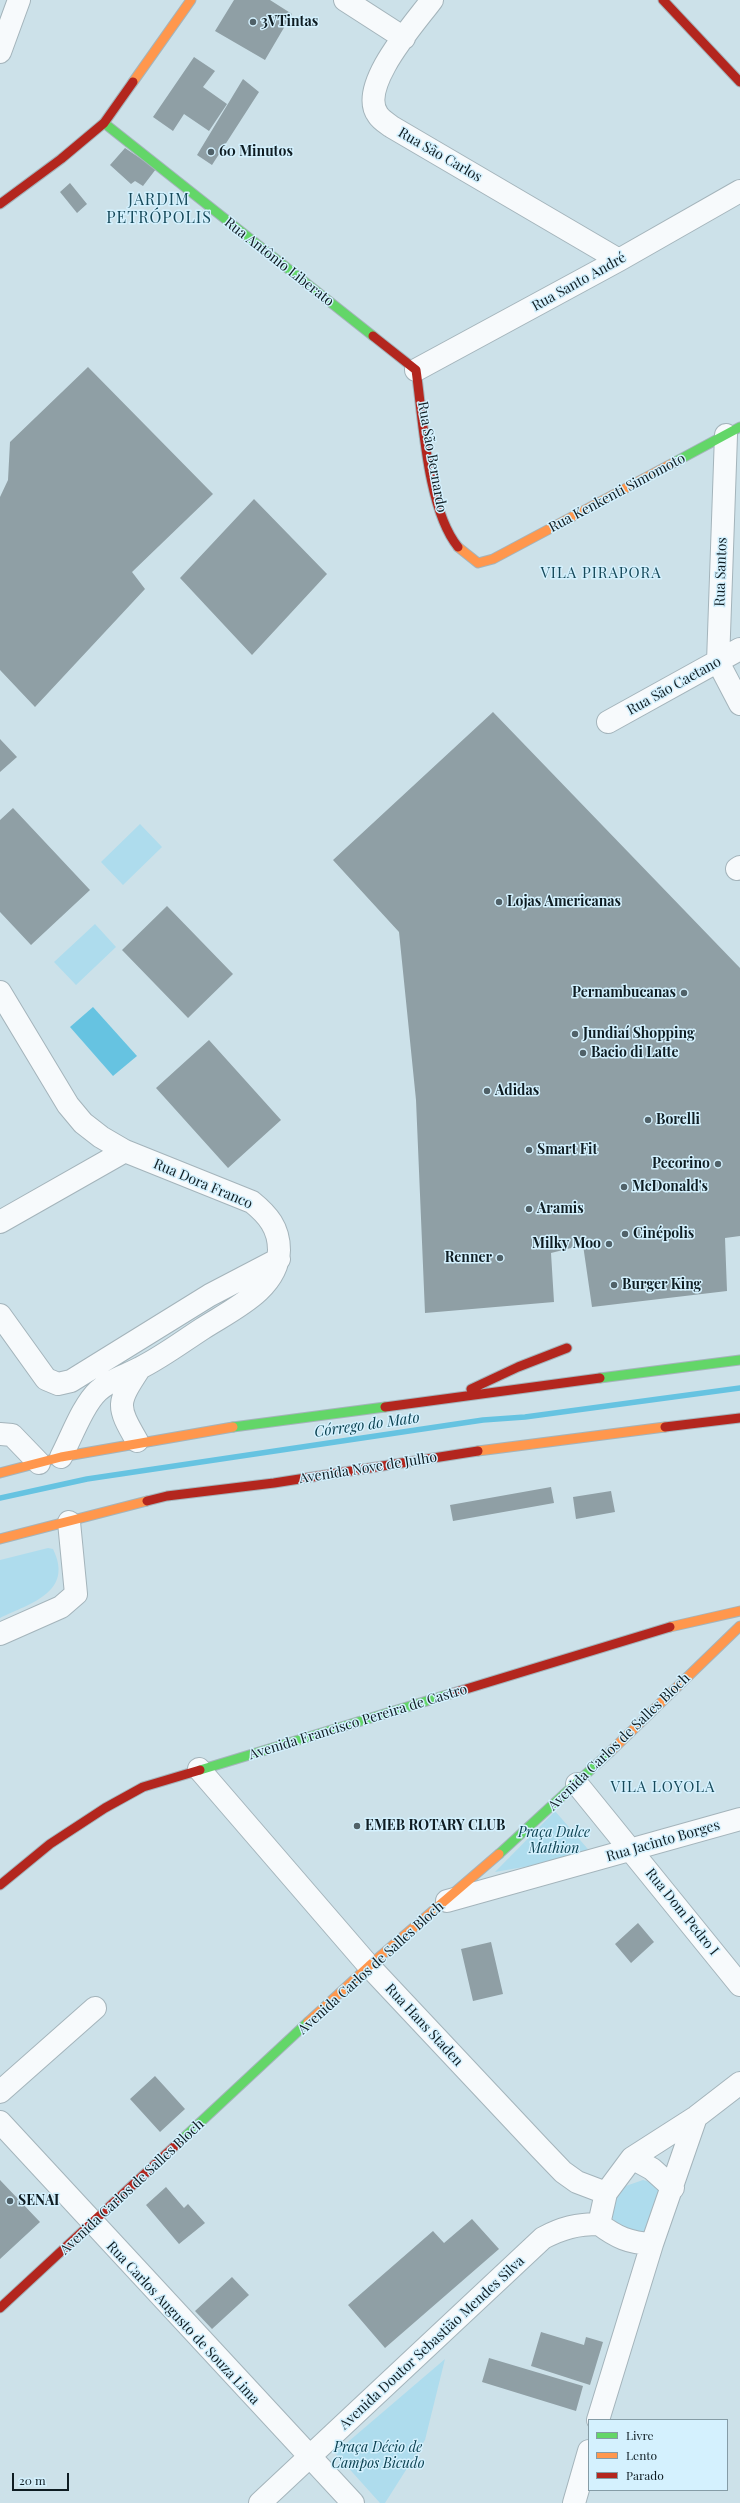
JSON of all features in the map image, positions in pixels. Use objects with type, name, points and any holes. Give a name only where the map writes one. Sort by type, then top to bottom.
[{"type":"street","points":[[0,52],[19,0]]},
{"type":"street","points":[[0,204],[61,159],[104,123],[191,0]]},
{"type":"street","points":[[345,0],[404,38]]},
{"type":"street","name":"Rua São Carlos","points":[[432,0],[404,38],[376,83],[372,96],[377,115],[392,127],[619,260]]},
{"type":"street","points":[[663,0],[740,82]]},
{"type":"street","name":"Rua Antônio Liberato","points":[[104,123],[416,370]]},
{"type":"street","name":"Rua Santo André","points":[[416,370],[619,260],[740,192]]},
{"type":"street","name":"Rua São Bernardo","points":[[416,370],[434,482],[442,515],[454,542],[465,554],[478,563],[493,559]]},
{"type":"street","name":"Rua Kenkenti Simomoto","points":[[493,559],[733,431]]},
{"type":"street","name":"Rua Santos","points":[[733,431],[718,662],[740,704]]},
{"type":"street","name":"Rua São Caetano","points":[[608,722],[740,649]]},
{"type":"street","name":"Rua Dora Franco","points":[[1,993],[68,1105],[95,1132],[125,1151],[252,1202],[267,1214],[275,1227],[279,1244],[279,1259]]},
{"type":"street","points":[[0,1222],[125,1151]]},
{"type":"street","points":[[0,1315],[46,1379],[52,1383],[71,1381],[210,1295],[279,1259]]},
{"type":"street","points":[[61,1457],[87,1404],[98,1391],[116,1377],[140,1368],[252,1296],[272,1276],[279,1259]]},
{"type":"street","points":[[453,1398],[518,1367],[567,1348]]},
{"type":"street","points":[[0,1473],[61,1457],[137,1441],[740,1360]]},
{"type":"street","points":[[137,1441],[121,1411],[121,1401],[140,1368]]},
{"type":"street","name":"Avenida Nove de Julho","points":[[0,1539],[167,1496],[274,1483],[476,1451],[740,1418]]},
{"type":"street","points":[[0,1434],[12,1435],[39,1463]]},
{"type":"street","points":[[0,1634],[62,1607],[76,1594],[69,1522]]},
{"type":"street","name":"Avenida Francisco Pereira de Castro","points":[[0,1885],[59,1836],[99,1811],[143,1787],[678,1625],[740,1611]]},
{"type":"street","name":"Avenida Carlos de Salles Bloch","points":[[0,2308],[369,1966],[447,1901],[577,1784],[740,1626]]},
{"type":"street","name":"Rua Hans Staden","points":[[199,1769],[369,1966],[563,2172],[577,2182],[606,2193]]},
{"type":"street","name":"Rua Dom Pedro I","points":[[577,1784],[740,1985]]},
{"type":"street","name":"Rua Jacinto Borges","points":[[447,1901],[740,1819]]},
{"type":"street","points":[[0,2092],[94,2008]]},
{"type":"street","points":[[652,2244],[633,2243],[616,2236],[599,2224],[606,2193],[632,2158],[696,2117],[740,2083]]},
{"type":"street","points":[[598,2419],[652,2244],[673,2188],[696,2117]]},
{"type":"street","name":"Rua Carlos Augusto de Souza Lima","points":[[0,2122],[92,2224],[309,2458],[353,2503]]},
{"type":"street","points":[[632,2158],[652,2169],[673,2188]]},
{"type":"street","name":"Avenida Doutor Sebastião Mendes Silva","points":[[260,2503],[543,2238],[563,2228],[578,2224],[599,2224]]},
{"type":"street","points":[[574,2503],[588,2454]]},
{"type":"green space","points":[[140,824],[162,847],[123,885],[101,862]]},
{"type":"green space","points":[[95,924],[116,947],[76,985],[54,962]]},
{"type":"green space","points":[[48,1548],[53,1549],[58,1564],[58,1576],[54,1586],[36,1601],[0,1618],[0,1560]]},
{"type":"green space","name":"Praça Dulce Mathion","points":[[555,1811],[593,1855],[495,1872]]},
{"type":"green space","points":[[643,2180],[658,2184],[659,2194],[644,2235],[621,2227],[609,2215],[620,2188]]},
{"type":"green space","name":"Praça Décio de Campos Bicudo","points":[[445,2359],[425,2440],[385,2503],[380,2503],[335,2453]]},
{"type":"water","points":[[93,1007],[137,1056],[113,1076],[70,1027]]},
{"type":"building","name":"3VTintas","points":[[234,0],[270,0],[292,14],[265,60],[215,31]]},
{"type":"building","points":[[194,57],[215,71],[203,87],[227,104],[209,131],[184,114],[173,131],[153,117]]},
{"type":"building","points":[[243,79],[259,92],[212,165],[197,155]]},
{"type":"building","points":[[125,148],[156,169],[143,186],[135,181],[131,184],[110,165]]},
{"type":"building","points":[[70,183],[87,204],[77,213],[60,192]]},
{"type":"building","points":[[88,367],[213,494],[132,572],[145,589],[35,707],[0,670],[0,497],[8,480],[10,442]]},
{"type":"building","points":[[254,499],[327,574],[252,655],[180,578]]},
{"type":"building","name":"Jundiaí Shopping","points":[[493,712],[740,968],[740,1236],[725,1238],[727,1291],[592,1307],[583,1245],[551,1253],[554,1302],[425,1313],[416,1100],[399,932],[333,860]]},
{"type":"building","points":[[0,739],[17,757],[0,772]]},
{"type":"building","points":[[13,808],[90,890],[31,945],[0,912],[0,820]]},
{"type":"building","points":[[167,906],[233,974],[188,1018],[122,950]]},
{"type":"building","points":[[209,1040],[281,1120],[228,1168],[156,1088]]},
{"type":"building","points":[[551,1487],[554,1503],[453,1521],[450,1505]]},
{"type":"building","points":[[611,1491],[615,1512],[576,1519],[573,1497]]},
{"type":"building","points":[[638,1923],[654,1942],[631,1963],[615,1944]]},
{"type":"building","points":[[491,1942],[503,1994],[473,2001],[461,1949]]},
{"type":"building","points":[[155,2076],[185,2109],[160,2132],[130,2099]]},
{"type":"building","name":"SENAI","points":[[0,2180],[40,2222],[0,2259]]},
{"type":"building","points":[[166,2187],[184,2208],[188,2204],[205,2223],[179,2244],[146,2205]]},
{"type":"building","points":[[472,2219],[499,2249],[385,2348],[348,2305],[433,2231],[444,2243]]},
{"type":"building","points":[[232,2277],[249,2295],[212,2329],[195,2311]]},
{"type":"building","points":[[541,2332],[584,2345],[586,2337],[603,2342],[590,2385],[531,2366]]},
{"type":"building","points":[[489,2358],[583,2386],[576,2411],[482,2382]]},
{"type":"waterway","name":"Córrego do Mato","points":[[0,1498],[87,1479],[483,1420],[525,1417],[740,1388]]},
{"type":"traffic: fast","points":[[104,123],[373,336]]},
{"type":"traffic: fast","points":[[673,463],[740,427]]},
{"type":"traffic: fast","points":[[600,1378],[740,1360]]},
{"type":"traffic: fast","points":[[233,1427],[385,1407]]},
{"type":"traffic: fast","points":[[200,1770],[453,1693]]},
{"type":"traffic: fast","points":[[499,1854],[610,1752]]},
{"type":"traffic: fast","points":[[177,2144],[308,2022]]},
{"type":"traffic: slow","points":[[133,82],[191,0]]},
{"type":"traffic: slow","points":[[458,547],[478,563],[493,559],[673,463]]},
{"type":"traffic: slow","points":[[0,1473],[61,1457],[233,1427]]},
{"type":"traffic: slow","points":[[478,1451],[665,1427]]},
{"type":"traffic: slow","points":[[0,1539],[147,1501]]},
{"type":"traffic: slow","points":[[670,1627],[740,1611]]},
{"type":"traffic: slow","points":[[610,1752],[740,1626]]},
{"type":"traffic: slow","points":[[308,2022],[369,1966],[499,1854]]},
{"type":"traffic: jam","points":[[663,0],[740,82]]},
{"type":"traffic: jam","points":[[0,204],[61,159],[104,123],[133,82]]},
{"type":"traffic: jam","points":[[373,336],[416,370],[424,437],[433,487],[439,510],[458,547]]},
{"type":"traffic: jam","points":[[471,1389],[518,1367],[567,1348]]},
{"type":"traffic: jam","points":[[385,1407],[600,1378]]},
{"type":"traffic: jam","points":[[665,1427],[740,1418]]},
{"type":"traffic: jam","points":[[147,1501],[167,1496],[274,1483],[478,1451]]},
{"type":"traffic: jam","points":[[453,1693],[670,1627]]},
{"type":"traffic: jam","points":[[0,1885],[50,1844],[105,1808],[143,1787],[200,1770]]},
{"type":"traffic: jam","points":[[0,2308],[177,2144]]},
{"type":"place","name":"3VTintas","points":[[253,22]]},
{"type":"place","name":"60 Minutos","points":[[211,152]]},
{"type":"place","name":"Lojas Americanas","points":[[499,902]]},
{"type":"place","name":"Pernambucanas","points":[[684,993]]},
{"type":"place","name":"Jundiaí Shopping","points":[[575,1034]]},
{"type":"place","name":"Bacio di Latte","points":[[583,1053]]},
{"type":"place","name":"Adidas","points":[[487,1091]]},
{"type":"place","name":"Borelli","points":[[648,1120]]},
{"type":"place","name":"Smart Fit","points":[[529,1150]]},
{"type":"place","name":"Pecorino","points":[[718,1164]]},
{"type":"place","name":"McDonald's","points":[[624,1187]]},
{"type":"place","name":"Aramis","points":[[529,1209]]},
{"type":"place","name":"Cinépolis","points":[[625,1234]]},
{"type":"place","name":"Milky Moo","points":[[609,1244]]},
{"type":"place","name":"Renner","points":[[500,1258]]},
{"type":"place","name":"Burger King","points":[[614,1285]]},
{"type":"place","name":"EMEB ROTARY CLUB","points":[[357,1826]]},
{"type":"place","name":"SENAI","points":[[10,2201]]},
{"type":"district","name":"JARDIM PETRÓPOLIS","points":[[159,209]]},
{"type":"district","name":"VILA PIRAPORA","points":[[601,573]]},
{"type":"district","name":"VILA LOYOLA","points":[[663,1787]]}]
